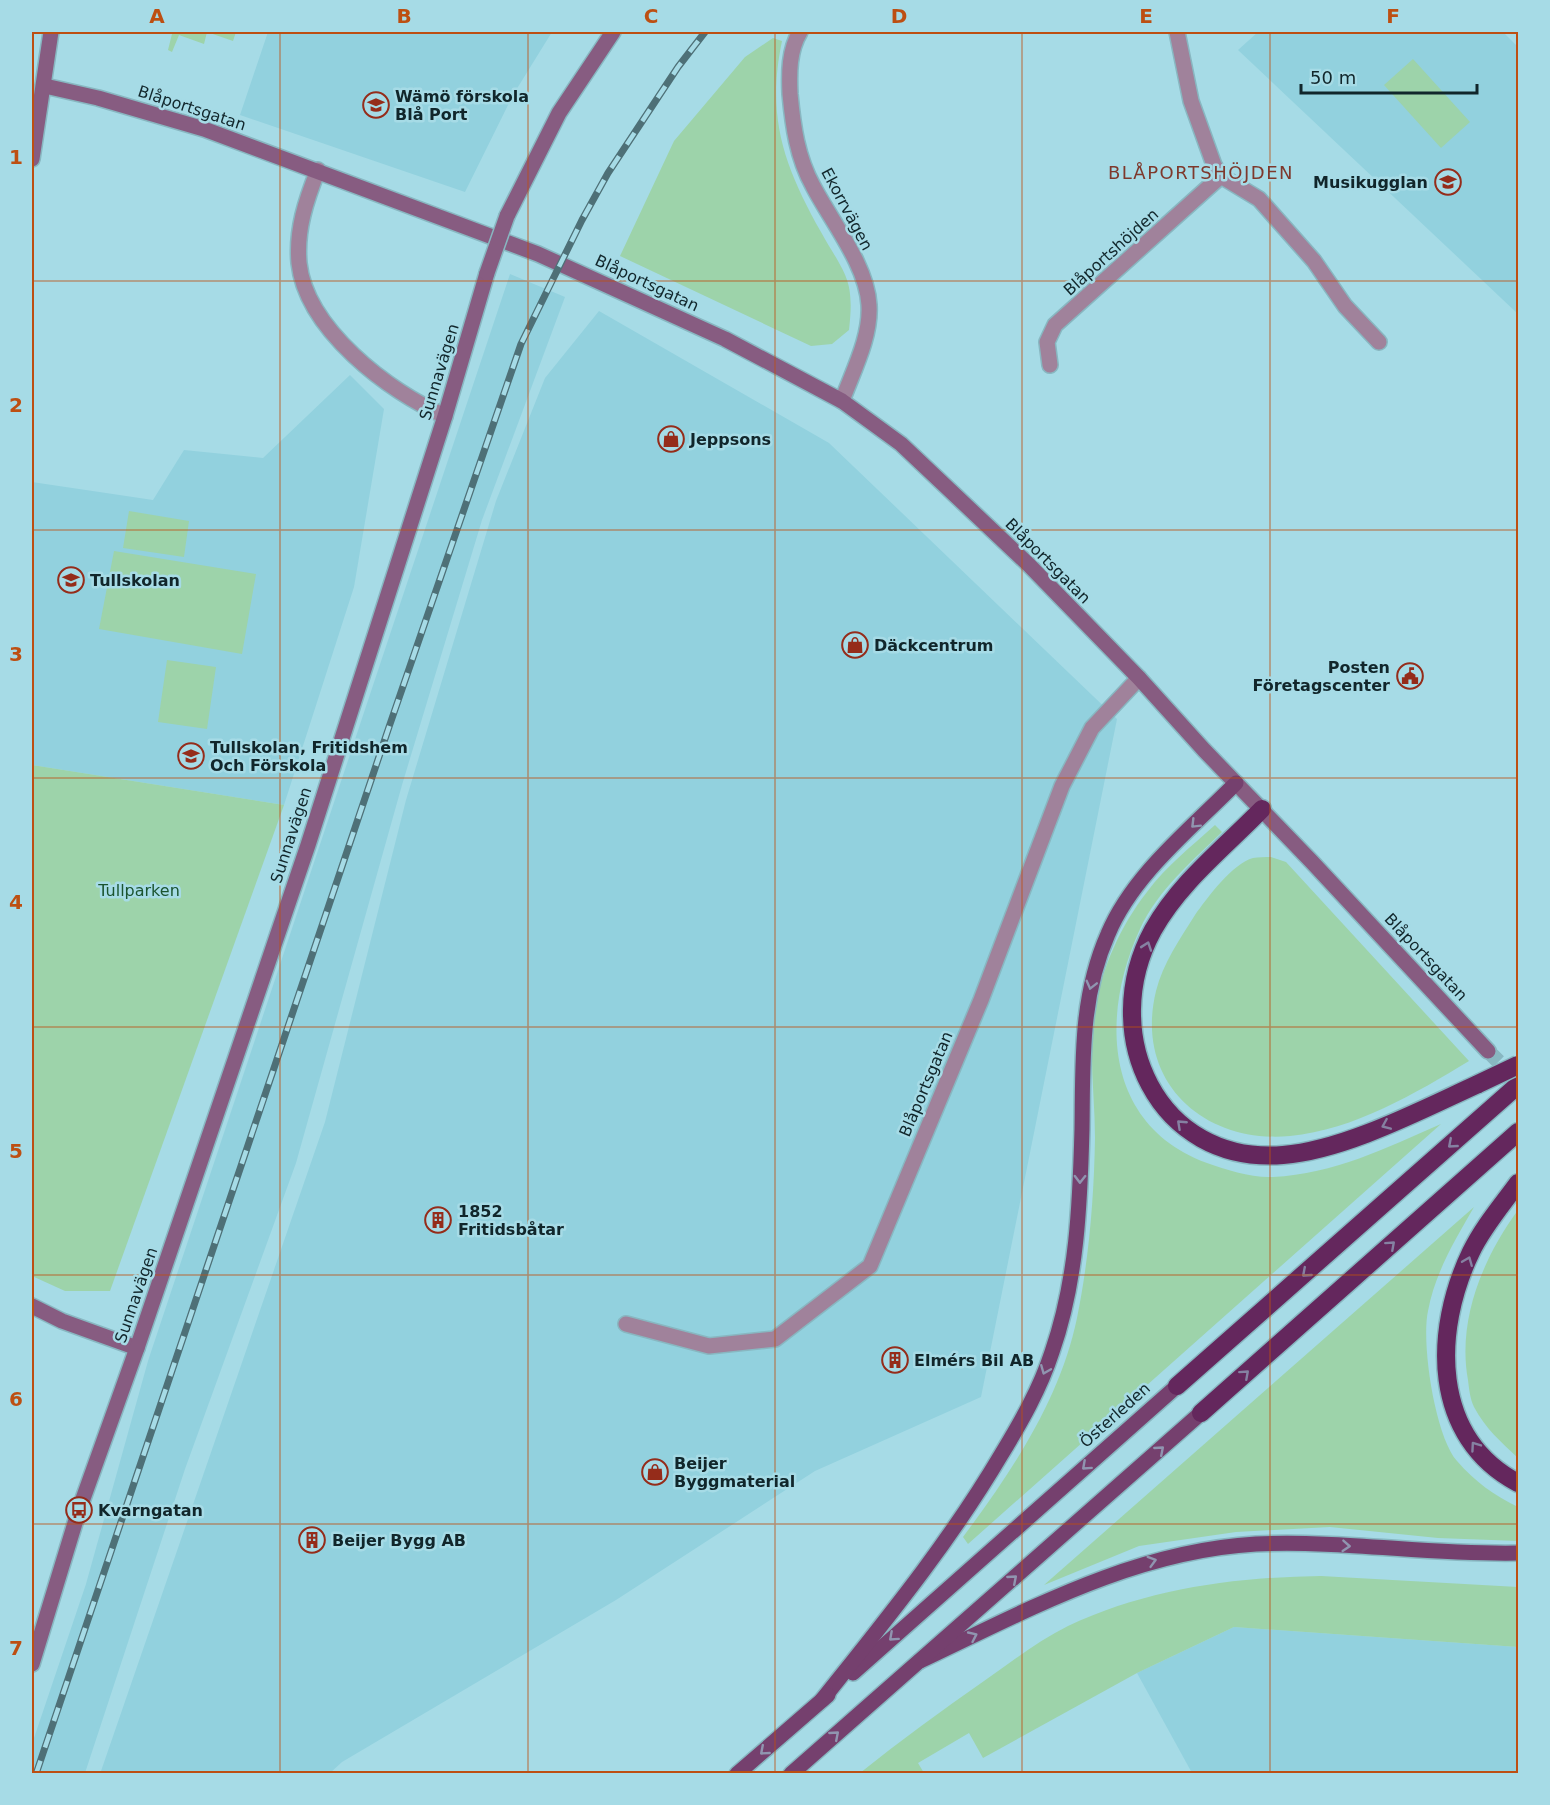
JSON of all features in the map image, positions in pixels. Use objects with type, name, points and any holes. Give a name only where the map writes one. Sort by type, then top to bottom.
[{"type":"highway","points":[[1262,809],[1202,867],[1176,896],[1153,931],[1139,969],[1131,1007],[1133,1042],[1143,1075],[1161,1106],[1190,1133],[1231,1152],[1282,1155],[1327,1145],[1375,1130],[1518,1065]]},
{"type":"highway","name":"Österleden","points":[[1177,1386],[1518,1085]]},
{"type":"highway","points":[[1201,1413],[1518,1132]]},
{"type":"highway","points":[[1518,1183],[1472,1250],[1450,1312],[1445,1342],[1451,1401],[1463,1428],[1479,1453],[1502,1474],[1518,1483]]},
{"type":"main road","points":[[822,1700],[938,1554],[988,1478],[1037,1390],[1052,1352],[1066,1304],[1075,1257],[1080,1211],[1082,1049],[1086,1009],[1096,966],[1108,932],[1125,903],[1152,869],[1236,783]]},
{"type":"main road","name":"Österleden","points":[[737,1773],[1177,1386]]},
{"type":"main road","points":[[791,1773],[1201,1413]]},
{"type":"main road","points":[[920,1661],[1070,1590],[1158,1559],[1203,1550],[1297,1543],[1485,1554],[1518,1553]]},
{"type":"street","points":[[32,159],[45,86],[51,32]]},
{"type":"street","name":"Sunnavägen","points":[[32,1664],[79,1510],[137,1348],[308,844],[445,416],[487,273],[507,216],[559,114],[613,32]]},
{"type":"street","name":"Ekorrvägen","points":[[800,32],[790,68],[793,133],[812,184],[845,241],[867,287],[870,307],[857,364],[842,401]]},
{"type":"street","points":[[1177,32],[1191,101],[1214,165],[1221,176],[1259,199],[1314,261],[1345,306],[1379,342]]},
{"type":"street","name":"Blåportsgatan","points":[[45,86],[152,113],[318,170],[538,254],[610,285],[796,375],[842,401],[901,444],[958,496],[1139,678],[1488,1051]]},
{"type":"street","points":[[318,170],[307,198],[299,234],[299,265],[309,295],[327,327],[366,366],[416,403],[445,416]]},
{"type":"street","name":"Blåportshöjden","points":[[1050,365],[1047,342],[1056,325],[1221,176]]},
{"type":"street","name":"Blåportsgatan","points":[[626,1324],[709,1346],[775,1339],[870,1266],[981,1000],[1062,786],[1092,728],[1139,678]]},
{"type":"street","points":[[32,1306],[62,1322],[137,1348]]},
{"type":"shaded area","name":"Wämö förskola Blå Port","points":[[268,32],[552,32],[513,95],[465,192],[240,115]]},
{"type":"shaded area","name":"Musikugglan","points":[[1258,32],[1503,32],[1518,47],[1518,314],[1238,50]]},
{"type":"shaded area","points":[[510,274],[565,297],[482,520],[402,785],[296,1163],[185,1469],[85,1773],[32,1773],[32,1744],[86,1584],[148,1361]]},
{"type":"shaded area","points":[[599,311],[829,443],[1117,719],[981,1397],[815,1471],[616,1600],[342,1762],[330,1773],[100,1774],[325,1122],[406,800],[496,501],[545,378]]},
{"type":"shaded area","points":[[350,375],[384,409],[354,587],[284,805],[32,765],[32,482],[153,500],[184,450],[263,458]]},
{"type":"shaded area","points":[[1234,1627],[1518,1647],[1518,1773],[1192,1773],[1137,1673]]},
{"type":"green space","points":[[166,32],[207,32],[204,44],[179,35],[172,52],[168,50],[172,34]]},
{"type":"green space","points":[[207,32],[236,32],[233,41]]},
{"type":"green space","points":[[773,38],[782,41],[776,94],[782,140],[788,163],[808,208],[842,268],[849,287],[851,313],[849,330],[832,344],[811,346],[620,256],[674,141],[745,57]]},
{"type":"green space","points":[[1413,59],[1470,122],[1441,148],[1384,85]]},
{"type":"green space","points":[[129,511],[189,521],[184,557],[123,548]]},
{"type":"green space","points":[[114,551],[256,574],[242,654],[99,629]]},
{"type":"green space","points":[[167,660],[216,667],[207,729],[158,722]]},
{"type":"green space","name":"Tullparken","points":[[32,765],[284,805],[110,1291],[65,1291],[32,1276]]},
{"type":"green space","points":[[1215,825],[1222,832],[1176,877],[1147,915],[1127,962],[1119,997],[1116,1031],[1120,1064],[1130,1095],[1147,1123],[1173,1146],[1207,1163],[1239,1173],[1265,1177],[1295,1175],[1338,1165],[1380,1151],[1441,1124],[968,1544],[963,1537],[1016,1460],[1046,1406],[1059,1378],[1077,1318],[1088,1251],[1093,1183],[1095,1138],[1093,1027],[1098,995],[1107,964],[1121,933],[1147,892],[1171,865]]},
{"type":"green space","points":[[1271,857],[1286,862],[1469,1061],[1406,1097],[1361,1118],[1338,1126],[1290,1136],[1258,1136],[1229,1129],[1204,1117],[1182,1100],[1166,1079],[1155,1053],[1152,1023],[1159,981],[1167,961],[1184,933],[1221,882],[1245,861]]},
{"type":"green space","points":[[1474,1207],[1446,1257],[1435,1283],[1426,1326],[1428,1366],[1436,1411],[1449,1449],[1464,1469],[1478,1482],[1518,1507],[1518,1541],[1438,1538],[1330,1527],[1236,1532],[1139,1546],[1044,1585]]},
{"type":"green space","points":[[1518,1210],[1518,1458],[1488,1428],[1474,1407],[1470,1394],[1466,1335],[1476,1290],[1484,1269],[1494,1248]]},
{"type":"green space","points":[[1321,1576],[1518,1587],[1518,1647],[1234,1627],[1137,1673],[983,1758],[969,1733],[918,1763],[924,1773],[860,1773],[921,1726],[1046,1638],[1098,1613],[1160,1594],[1192,1588],[1256,1579]]},
{"type":"tunnel","points":[[1488,1051],[1515,1078]]},
{"type":"railway","points":[[36,1774],[389,727],[521,344],[582,220],[608,173],[678,67],[705,32]]},
{"type":"place","name":"Wämö förskola Blå Port","points":[[376,105]]},
{"type":"place","name":"Musikugglan","points":[[1448,182]]},
{"type":"place","name":"Jeppsons","points":[[671,439]]},
{"type":"place","name":"Tullskolan","points":[[71,580]]},
{"type":"place","name":"Däckcentrum","points":[[855,645]]},
{"type":"place","name":"Posten Företagscenter","points":[[1410,676]]},
{"type":"place","name":"Tullskolan, Fritidshem Och Förskola","points":[[191,756]]},
{"type":"place","name":"1852 Fritidsbåtar","points":[[438,1220]]},
{"type":"place","name":"Elmérs Bil AB","points":[[895,1360]]},
{"type":"place","name":"Beijer Byggmaterial","points":[[655,1472]]},
{"type":"place","name":"Kvarngatan","points":[[79,1510]]},
{"type":"place","name":"Beijer Bygg AB","points":[[312,1540]]},
{"type":"district","name":"BLÅPORTSHÖJDEN","points":[[1201,172]]}]
